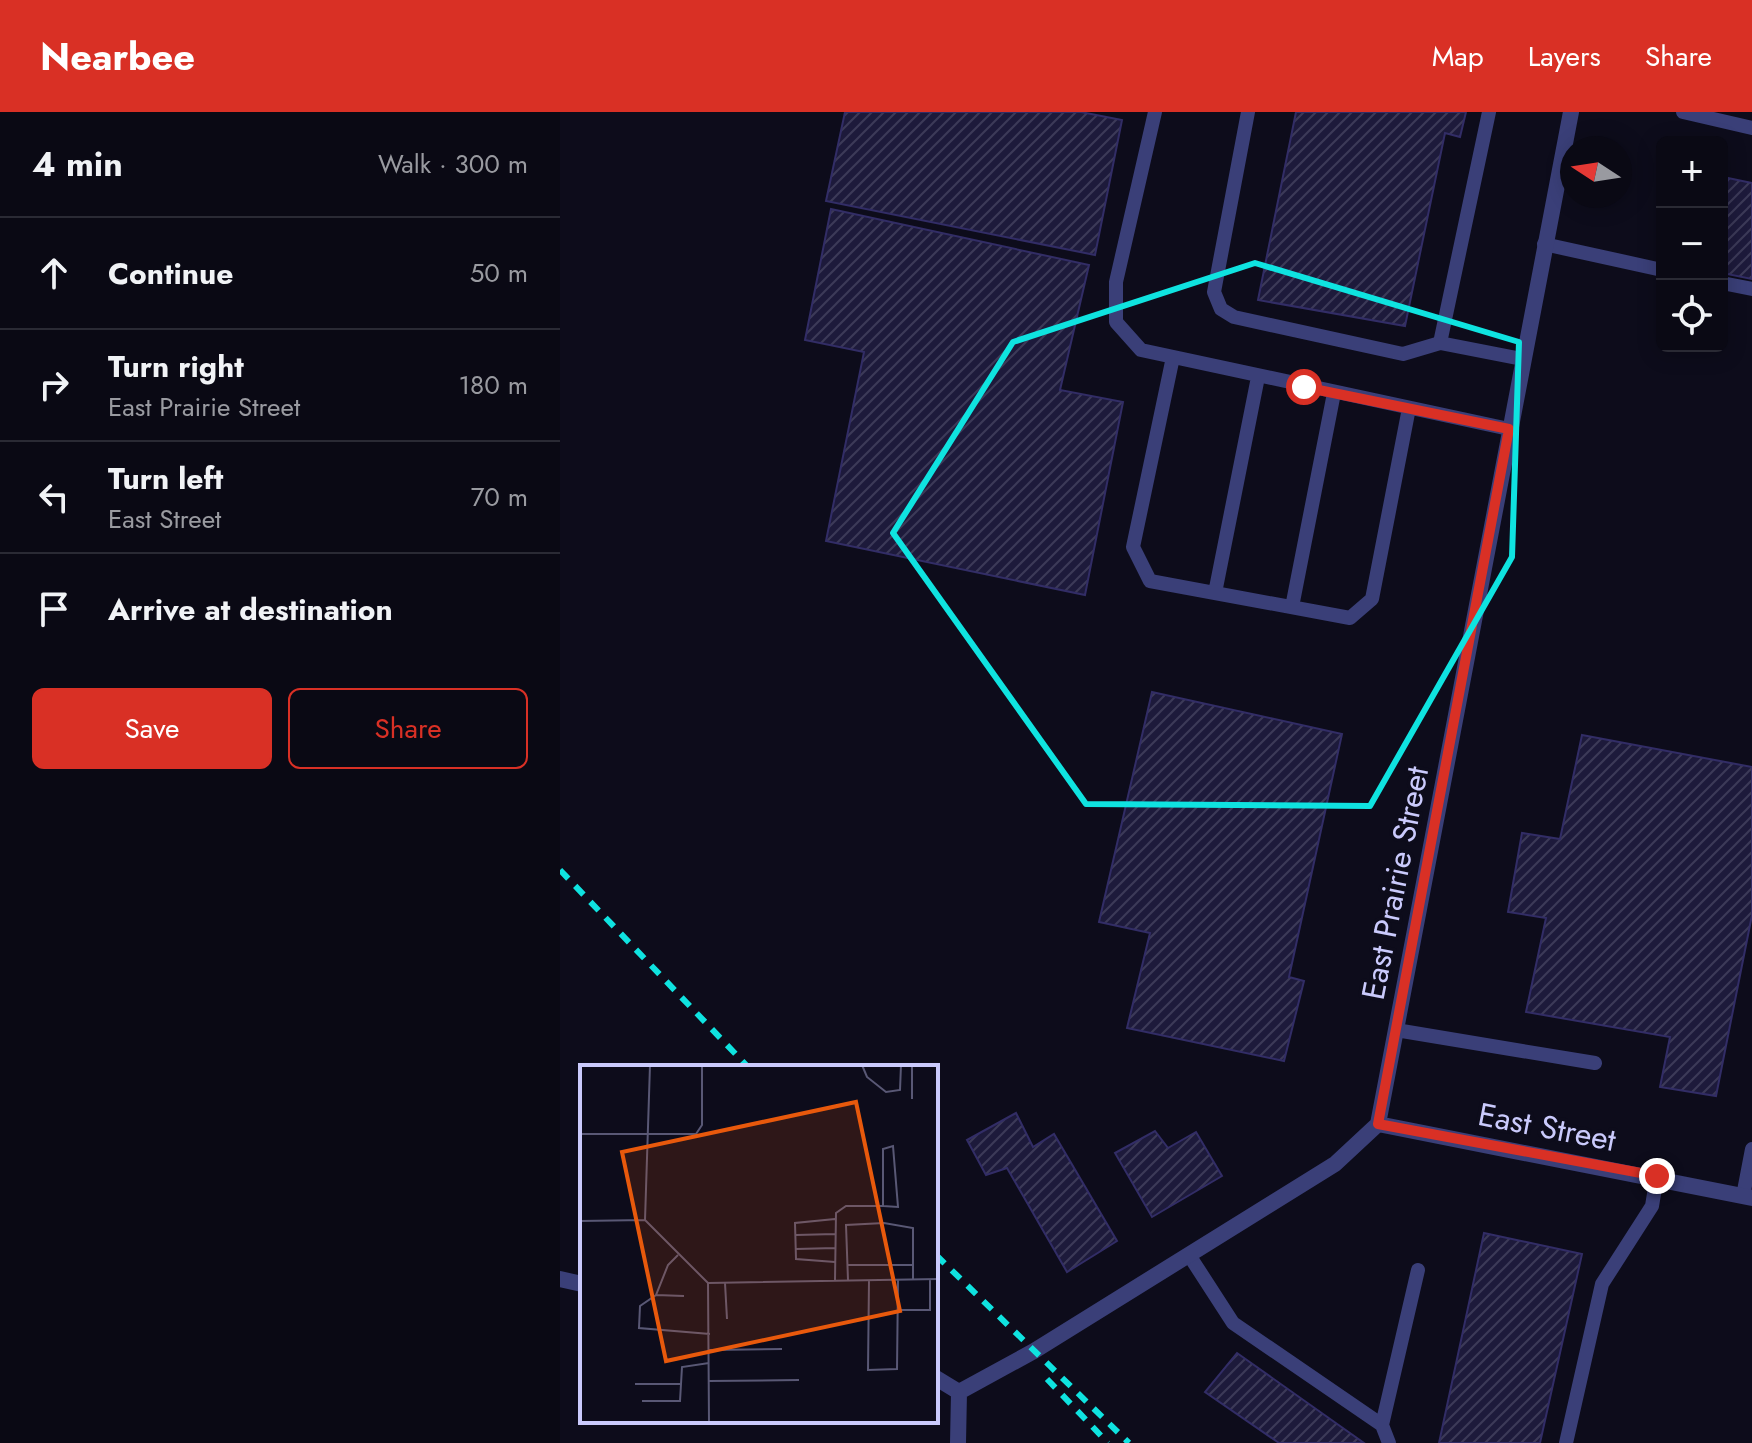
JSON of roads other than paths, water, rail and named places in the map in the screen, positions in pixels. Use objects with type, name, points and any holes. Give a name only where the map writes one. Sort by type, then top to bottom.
[{"type":"street","name":"East Prairie Street","points":[[1378,1124],[1571,112]]},
{"type":"street","name":"East Street","points":[[1378,1124],[1657,1176],[1748,1197]]},
{"type":"street","points":[[959,1392],[1335,1164],[1378,1124]]},
{"type":"street","points":[[560,1279],[580,1284]]},
{"type":"street","points":[[938,1379],[959,1392]]},
{"type":"street","points":[[958,1443],[959,1392]]},
{"type":"lane","points":[[1155,112],[1116,282],[1116,322],[1141,350],[1509,429]]},
{"type":"lane","points":[[1248,112],[1214,292],[1221,309],[1234,317],[1403,354],[1440,343],[1522,359]]},
{"type":"lane","points":[[1440,343],[1489,112]]},
{"type":"lane","points":[[1683,112],[1748,122]]},
{"type":"lane","points":[[1544,244],[1656,269]]},
{"type":"lane","points":[[1728,284],[1752,289]]},
{"type":"lane","points":[[1173,357],[1133,547],[1150,581],[1350,618],[1372,599],[1409,408]]},
{"type":"lane","points":[[1215,593],[1258,377]]},
{"type":"lane","points":[[1292,607],[1334,393]]},
{"type":"lane","points":[[1396,1030],[1595,1063]]},
{"type":"lane","points":[[1748,1197],[1752,1149]]},
{"type":"lane","points":[[1566,1443],[1602,1284],[1652,1206],[1657,1176]]},
{"type":"lane","points":[[1189,1255],[1233,1323],[1382,1425]]},
{"type":"lane","points":[[1389,1443],[1382,1425],[1418,1270]]},
{"type":"railway","points":[[560,870],[746,1065]]},
{"type":"railway","points":[[938,1257],[1129,1443]]},
{"type":"railway","points":[[1047,1379],[1108,1443]]}]
